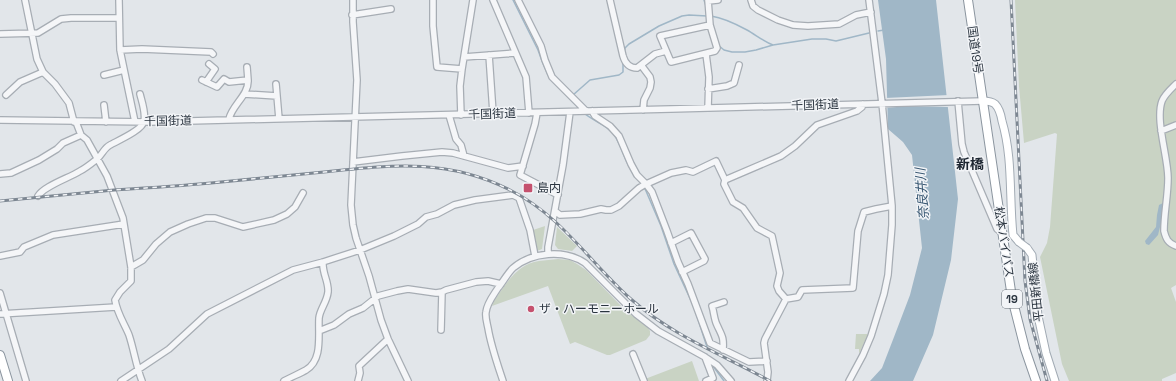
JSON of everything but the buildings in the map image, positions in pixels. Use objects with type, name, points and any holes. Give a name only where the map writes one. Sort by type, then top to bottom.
[{"type":"highway","name":"国道19号","points":[[968,0],[983,100]]},
{"type":"highway","name":"松本バイパス","points":[[983,100],[1012,298],[1025,349],[1036,381]]},
{"type":"highway","points":[[0,355],[8,381]]},
{"type":"main road","name":"平田新橋線","points":[[983,100],[992,102],[996,105],[1000,112],[1006,134],[1010,160],[1013,234],[1032,255],[1038,316],[1046,353],[1055,381]]},
{"type":"street","points":[[25,0],[37,60],[43,72],[55,84],[69,103],[81,135],[87,140],[107,176],[123,218],[131,267],[131,281],[120,292],[115,300],[116,307],[128,335],[142,381]]},
{"type":"street","points":[[119,0],[120,50],[135,122]]},
{"type":"street","points":[[353,0],[352,15],[358,80],[351,205],[354,231],[369,276],[381,320],[388,339],[408,381]]},
{"type":"street","points":[[433,0],[433,26],[437,67],[462,69]]},
{"type":"street","points":[[461,115],[460,86],[472,0]]},
{"type":"street","points":[[493,0],[526,78],[528,113]]},
{"type":"street","points":[[518,0],[541,46],[552,77],[586,111],[610,126],[619,136],[631,164],[644,186],[652,192],[710,343],[749,362],[766,361]]},
{"type":"street","points":[[610,0],[625,61],[633,68],[637,68],[655,54],[666,51]]},
{"type":"street","points":[[710,25],[660,36],[671,62],[715,52],[717,48],[710,25],[708,0],[718,0]]},
{"type":"street","points":[[751,0],[753,6],[758,10],[778,20],[793,25],[808,26],[839,24],[856,15],[871,12]]},
{"type":"street","points":[[849,381],[863,355],[884,294],[888,276],[892,225],[892,206],[883,103],[869,0]]},
{"type":"street","points":[[352,15],[391,10]]},
{"type":"street","points":[[0,34],[38,34],[61,19],[119,18]]},
{"type":"street","points":[[120,50],[142,49],[211,52],[213,54]]},
{"type":"street","points":[[464,57],[515,52]]},
{"type":"street","points":[[706,54],[709,76],[708,108]]},
{"type":"street","points":[[489,55],[493,113]]},
{"type":"street","points":[[209,64],[215,69],[204,81],[217,87],[224,79],[229,82],[248,80]]},
{"type":"street","points":[[641,65],[650,77],[651,82],[642,110]]},
{"type":"street","points":[[708,89],[727,86],[734,83],[739,65]]},
{"type":"street","points":[[229,120],[230,113],[244,94],[248,85],[247,67]]},
{"type":"street","points":[[104,74],[124,70]]},
{"type":"street","points":[[6,95],[20,82],[43,72]]},
{"type":"street","points":[[276,84],[279,119]]},
{"type":"street","points":[[1176,84],[1166,94],[1160,109],[1161,131],[1168,174],[1164,231],[1166,239],[1169,243],[1176,246]]},
{"type":"street","points":[[38,196],[54,185],[81,171],[98,159],[107,146],[142,126],[144,122],[144,113],[140,94]]},
{"type":"street","points":[[244,94],[277,96]]},
{"type":"street","name":"千国街道","points":[[0,120],[144,122],[461,115],[983,100]]},
{"type":"street","points":[[956,101],[963,149],[990,214],[997,229],[1002,233]]},
{"type":"street","points":[[725,180],[781,156],[795,146],[817,125],[857,111],[863,104]]},
{"type":"street","points":[[104,105],[106,122]]},
{"type":"street","points":[[537,112],[520,175],[558,195]]},
{"type":"street","points":[[548,254],[570,112]]},
{"type":"street","points":[[449,115],[456,139],[461,145],[464,156]]},
{"type":"street","points":[[1161,131],[1176,125]]},
{"type":"street","points":[[0,174],[11,173],[39,160],[57,150],[64,143],[81,135]]},
{"type":"street","points":[[353,162],[442,152],[454,153],[508,168],[523,166]]},
{"type":"street","points":[[555,211],[560,215],[580,214],[601,209],[611,210],[619,206],[639,188],[671,173],[686,170],[693,172],[716,161],[725,180],[724,184],[733,202],[743,208],[757,228],[772,236],[780,273],[777,286],[778,290],[786,299]]},
{"type":"street","points":[[131,267],[143,260],[156,244],[170,232],[188,224],[206,218],[215,218],[243,226],[274,220],[287,214],[295,207],[303,193]]},
{"type":"street","points":[[121,381],[169,349],[207,314],[293,270],[324,262],[360,250],[400,233],[418,224],[426,217],[437,214],[454,205],[475,200],[513,195],[519,198],[530,230],[536,256]]},
{"type":"street","points":[[786,299],[798,297],[802,290],[853,288],[858,231],[864,212],[892,206]]},
{"type":"street","points":[[990,214],[1000,215]]},
{"type":"street","points":[[0,256],[20,252],[24,247],[53,235],[124,224]]},
{"type":"street","points":[[671,243],[691,233],[705,259],[704,261],[682,272]]},
{"type":"street","points":[[503,381],[491,343],[485,315],[486,308],[512,269],[536,256],[548,254],[568,256],[579,260],[647,323],[658,331],[717,365],[731,381]]},
{"type":"street","points":[[284,381],[307,369],[316,360],[320,311],[326,302],[328,292],[328,284],[323,270],[324,262]]},
{"type":"street","points":[[319,331],[334,326],[349,314],[363,308],[378,296],[397,291],[408,289],[436,293],[476,282],[488,281],[501,284]]},
{"type":"street","points":[[441,330],[442,292]]},
{"type":"street","points":[[0,293],[26,381]]},
{"type":"street","points":[[767,381],[768,372],[764,343],[786,299]]},
{"type":"street","points":[[723,350],[724,340],[717,324],[712,306],[724,302]]},
{"type":"street","points":[[0,314],[116,307]]},
{"type":"street","points":[[358,381],[360,366],[388,339]]},
{"type":"street","points":[[633,354],[644,381]]},
{"type":"street","points":[[705,357],[713,378],[706,381]]},
{"type":"green space","points":[[1015,0],[1176,0],[1176,285],[1171,288],[1176,302],[1176,373],[1162,379],[1162,381],[1069,381],[1062,364],[1040,257],[1047,243],[1050,227],[1057,134],[1055,133],[1024,143],[1019,86]]},
{"type":"green space","points":[[545,226],[542,249],[537,251],[532,231]]},
{"type":"green space","points":[[557,227],[577,246],[572,251],[558,249],[555,245]]},
{"type":"green space","points":[[558,259],[570,260],[586,270],[625,310],[648,328],[650,335],[646,340],[610,355],[575,342],[570,344],[548,286],[492,306],[494,301],[518,270],[531,263]]},
{"type":"green space","points":[[856,334],[868,334],[859,354],[859,349],[855,349]]},
{"type":"green space","points":[[692,361],[699,381],[646,381],[645,379]]},
{"type":"water","name":"奈良井川","points":[[878,0],[936,0],[958,199],[951,260],[933,335],[913,381],[870,381],[882,368],[910,295],[922,248],[912,155],[903,142],[888,129],[886,59]]},
{"type":"water","points":[[1163,203],[1164,211],[1158,235],[1149,245],[1146,244],[1145,241],[1156,227],[1159,205]]},
{"type":"pier","points":[[949,95],[950,107],[908,106],[885,108],[885,98]]},
{"type":"waterway","points":[[513,0],[538,50],[548,75]]},
{"type":"waterway","points":[[704,0],[706,6]]},
{"type":"waterway","points":[[624,53],[625,48],[629,44],[659,26],[682,16],[707,16]]},
{"type":"waterway","points":[[711,16],[734,23],[773,45]]},
{"type":"waterway","points":[[878,31],[884,30]]},
{"type":"waterway","points":[[718,45],[724,50],[732,52],[745,52],[773,45],[812,39],[836,41],[869,33]]},
{"type":"waterway","points":[[573,95],[590,80],[619,75],[623,72],[623,61]]},
{"type":"waterway","points":[[552,80],[580,109]]},
{"type":"waterway","points":[[584,113],[613,133],[633,173]]},
{"type":"waterway","points":[[644,187],[661,226],[674,264],[694,307],[707,347]]},
{"type":"waterway","points":[[713,366],[724,381]]},
{"type":"railway","points":[[1011,0],[1025,281],[1030,319],[1047,381]]},
{"type":"railway","points":[[0,201],[114,190],[211,183],[373,167],[419,166],[441,168],[464,173],[487,180],[510,190],[528,201],[560,226],[617,286],[648,313],[681,335],[770,381]]},
{"type":"place","name":"島内","points":[[528,188]]},
{"type":"place","name":"ザ・ハーモニーホール","points":[[531,309]]},
{"type":"district","name":"新橋","points":[[970,164]]}]
